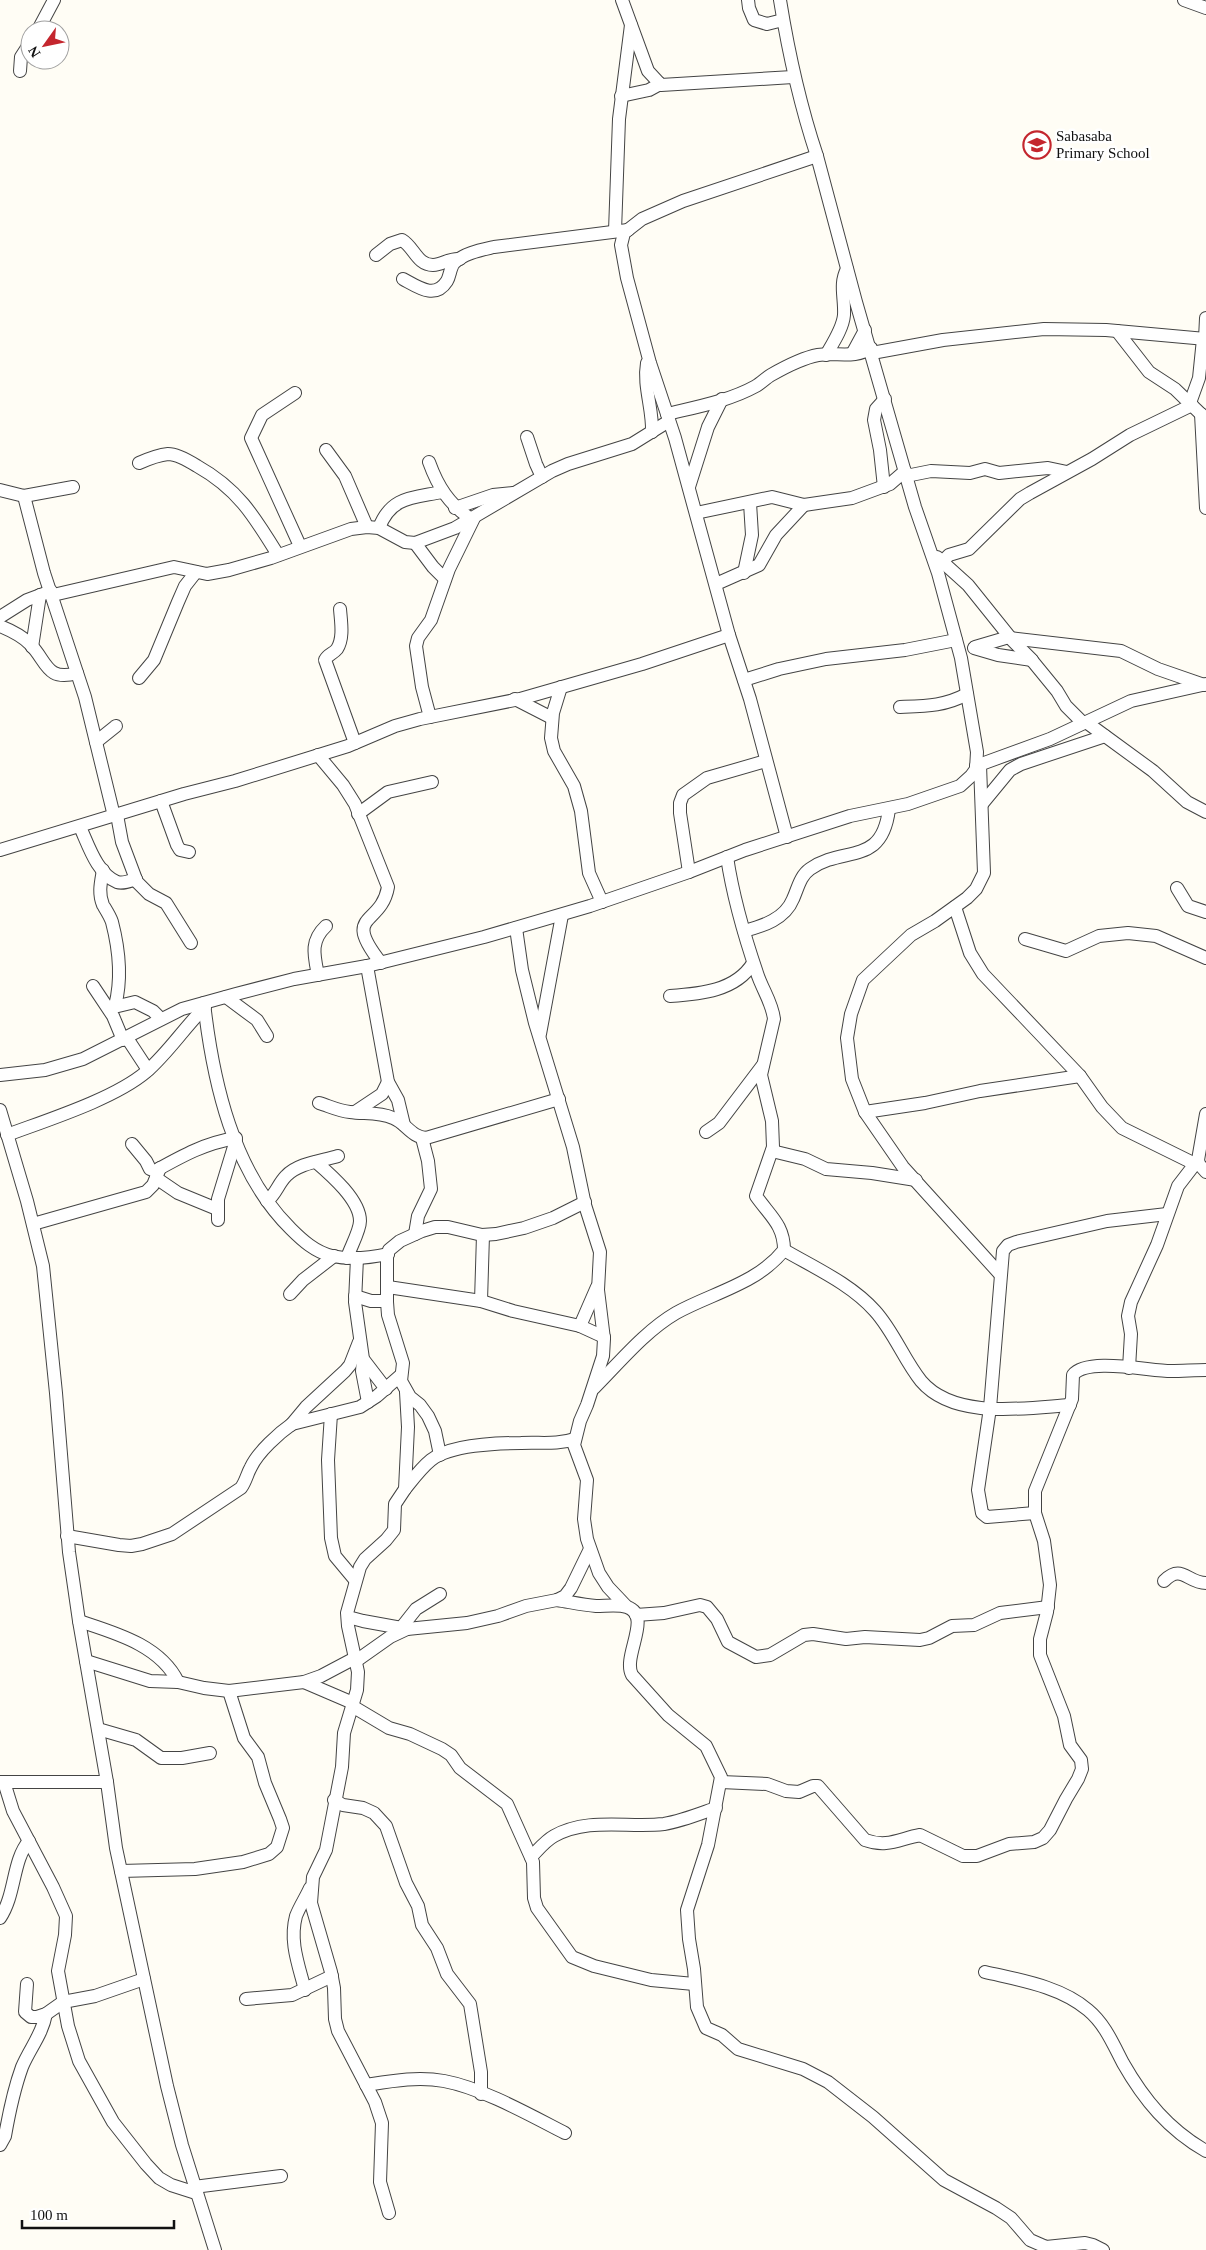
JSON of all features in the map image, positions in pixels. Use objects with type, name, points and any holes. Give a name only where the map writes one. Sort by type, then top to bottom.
[{"type":"street","points":[[43,20],[54,0]]},
{"type":"street","points":[[622,0],[648,71],[660,84]]},
{"type":"street","points":[[748,0],[754,20],[761,24],[783,20]]},
{"type":"street","points":[[780,0],[800,107],[817,156],[847,269],[957,644],[968,694],[977,752],[982,804],[984,873],[976,889],[955,907],[910,935],[863,980],[856,994],[847,1038],[852,1079],[865,1112],[898,1159],[999,1273]]},
{"type":"street","points":[[1184,0],[1206,8]]},
{"type":"street","points":[[631,23],[621,96],[617,158],[621,230],[624,233],[621,245],[627,278],[648,355],[689,488],[729,635],[744,680],[787,837]]},
{"type":"street","points":[[621,96],[649,90],[660,84],[793,77]]},
{"type":"street","points":[[403,279],[427,292],[434,292],[440,289],[448,280],[452,266],[473,252],[494,247],[621,230],[683,201],[817,156]]},
{"type":"street","points":[[376,255],[390,244],[402,240],[420,261],[431,266],[452,258],[460,259]]},
{"type":"street","points":[[826,355],[844,317],[841,285],[847,269]]},
{"type":"street","points":[[942,562],[948,556],[969,549],[1020,500],[1130,435],[1191,404],[1198,378],[1206,318]]},
{"type":"street","points":[[0,617],[11,609],[48,594],[174,567],[207,574],[229,570],[351,529],[373,527],[405,542],[415,543],[455,528],[542,477],[568,464],[632,444],[652,432],[668,417],[756,386],[770,375],[802,360],[826,355],[852,354],[944,340],[1044,329],[1117,330],[1204,339]]},
{"type":"street","points":[[852,354],[865,330]]},
{"type":"street","points":[[1117,330],[1149,372],[1175,389],[1204,417],[1206,508]]},
{"type":"street","points":[[648,355],[645,370],[652,432]]},
{"type":"street","points":[[295,393],[262,415],[251,438],[300,546]]},
{"type":"street","points":[[689,488],[708,428],[722,399]]},
{"type":"street","points":[[884,487],[880,450],[874,420],[876,409],[885,399]]},
{"type":"street","points":[[527,437],[542,477]]},
{"type":"street","points":[[326,450],[344,476],[373,527]]},
{"type":"street","points":[[139,463],[170,454],[187,460],[215,476],[238,495],[278,555]]},
{"type":"street","points":[[429,462],[442,492],[455,508],[472,519]]},
{"type":"street","points":[[696,513],[772,497],[804,505],[852,498],[884,487],[906,474],[931,471],[970,473],[985,469],[999,472],[1048,468],[1067,472]]},
{"type":"street","points":[[0,490],[24,496],[73,486]]},
{"type":"street","points":[[373,527],[388,510],[402,501],[442,492]]},
{"type":"street","points":[[455,508],[493,495],[514,493]]},
{"type":"street","points":[[24,496],[48,594],[77,673],[122,842],[136,880],[143,889],[166,903],[191,943]]},
{"type":"street","points":[[744,573],[752,535],[750,503]]},
{"type":"street","points":[[716,584],[759,565],[776,536],[804,505]]},
{"type":"street","points":[[430,717],[422,687],[416,646],[418,638],[434,611],[445,579],[472,519]]},
{"type":"street","points":[[415,543],[433,567],[445,579]]},
{"type":"street","points":[[931,552],[968,586],[1009,637],[1032,660],[1057,691],[1066,706],[1085,723],[1153,771],[1187,802],[1206,812]]},
{"type":"street","points":[[138,678],[154,660],[182,594],[196,572]]},
{"type":"street","points":[[32,647],[48,594]]},
{"type":"street","points":[[340,609],[341,643],[334,653],[327,656],[325,660],[355,743]]},
{"type":"street","points":[[0,626],[32,647],[50,671],[61,676],[77,673]]},
{"type":"street","points":[[0,850],[318,755],[355,743],[395,726],[515,700],[729,635]]},
{"type":"street","points":[[974,648],[1009,637],[1122,651],[1158,669],[1205,684]]},
{"type":"street","points":[[744,680],[780,669],[826,659],[957,644],[1013,658],[1032,660]]},
{"type":"street","points":[[0,1075],[45,1070],[83,1059],[182,1009],[318,975],[381,963],[562,915],[850,816],[889,809],[960,786],[971,776],[978,765],[1050,739],[1131,701],[1205,684]]},
{"type":"street","points":[[561,687],[552,718],[551,738],[554,751],[574,786],[581,811],[589,872],[602,902]]},
{"type":"street","points":[[900,707],[936,706],[952,702],[968,694]]},
{"type":"street","points":[[515,700],[552,718]]},
{"type":"street","points":[[96,742],[116,726]]},
{"type":"street","points":[[982,804],[1010,770],[1020,764],[1105,736]]},
{"type":"street","points":[[318,755],[344,785],[388,887],[386,897],[364,923],[363,931],[366,941],[381,963]]},
{"type":"street","points":[[689,872],[680,813],[680,803],[683,795],[707,778],[766,761]]},
{"type":"street","points":[[358,814],[388,792],[432,782]]},
{"type":"street","points":[[161,802],[177,845],[180,850],[190,852]]},
{"type":"street","points":[[744,932],[759,927],[781,915],[792,901],[801,879],[812,868],[863,852],[873,845],[882,835],[887,823],[889,809]]},
{"type":"street","points":[[80,827],[95,859],[103,870],[116,882],[123,883],[136,880]]},
{"type":"street","points":[[592,1390],[651,1332],[675,1313],[766,1269],[784,1250],[784,1236],[776,1221],[756,1196],[772,1151],[772,1120],[762,1085],[763,1065],[774,1019],[773,1010],[753,963],[735,902],[727,857]]},
{"type":"street","points":[[103,870],[100,890],[101,898],[111,921],[119,963],[119,992],[112,1007]]},
{"type":"street","points":[[1177,888],[1188,906],[1206,912]]},
{"type":"street","points":[[955,907],[970,953],[983,974],[1080,1076],[1102,1107],[1122,1128],[1197,1162],[1206,1172]]},
{"type":"street","points":[[539,1037],[562,915]]},
{"type":"street","points":[[318,975],[314,945],[316,936],[326,926]]},
{"type":"street","points":[[516,928],[522,970],[539,1037],[573,1147],[585,1202],[600,1252],[599,1282],[604,1338],[603,1356],[575,1438],[576,1450],[587,1480],[584,1519],[590,1549],[599,1573],[608,1587],[636,1615],[638,1631],[630,1658],[629,1669],[656,1704],[706,1746],[717,1767],[721,1782],[702,1867],[687,1910],[694,1984],[697,2007],[701,2019],[709,2031],[722,2035],[738,2049],[802,2069],[828,2082],[873,2117],[944,2180],[1011,2218],[1030,2240],[1046,2247],[1085,2243],[1103,2250]]},
{"type":"street","points":[[1025,939],[1066,951],[1099,936],[1128,934],[1156,936],[1178,944],[1206,958]]},
{"type":"street","points":[[670,996],[704,992],[734,983],[741,978],[753,963]]},
{"type":"street","points":[[367,966],[388,1082],[398,1100],[404,1125]]},
{"type":"street","points":[[93,986],[112,1007],[125,1039],[148,1070]]},
{"type":"street","points":[[226,997],[257,1020],[267,1036]]},
{"type":"street","points":[[112,1007],[135,1002],[153,1011],[161,1019]]},
{"type":"street","points":[[7,1135],[90,1103],[121,1088],[148,1070],[204,1005]]},
{"type":"street","points":[[204,1005],[218,1084],[236,1139],[261,1193],[284,1222],[306,1244],[346,1258]]},
{"type":"street","points":[[706,1132],[719,1123],[763,1065]]},
{"type":"street","points":[[865,1112],[1080,1076]]},
{"type":"street","points":[[355,1112],[382,1094],[388,1082]]},
{"type":"street","points":[[319,1103],[336,1109],[393,1118],[404,1125],[412,1134],[422,1138],[434,1137],[478,1122],[559,1099]]},
{"type":"street","points":[[0,1110],[33,1224],[43,1266],[56,1393],[67,1536],[78,1621],[121,1871],[167,2086],[195,2190],[215,2250]]},
{"type":"street","points":[[1129,1368],[1131,1334],[1129,1309],[1178,1186],[1197,1162],[1206,1114]]},
{"type":"street","points":[[415,1234],[418,1216],[431,1189],[422,1138]]},
{"type":"street","points":[[33,1224],[146,1192],[158,1173],[217,1141],[236,1139]]},
{"type":"street","points":[[132,1144],[150,1169],[158,1173],[178,1193],[218,1214],[218,1198],[236,1139]]},
{"type":"street","points":[[772,1151],[805,1159],[826,1169],[872,1173],[916,1180]]},
{"type":"street","points":[[267,1201],[278,1190],[281,1182],[289,1173],[316,1162],[338,1156]]},
{"type":"street","points":[[316,1162],[341,1184],[357,1210],[360,1220],[346,1258],[355,1296],[359,1342],[363,1359],[362,1371],[368,1402]]},
{"type":"street","points":[[1184,1178],[1206,1177]]},
{"type":"street","points":[[405,1489],[408,1427],[406,1392],[401,1375],[403,1363],[388,1315],[387,1301],[388,1254],[393,1246],[415,1234],[435,1227],[448,1227],[484,1235],[524,1228],[553,1218],[585,1202]]},
{"type":"street","points":[[1035,1513],[988,1517],[982,1512],[978,1490],[990,1408],[999,1273],[1003,1251],[1008,1245],[1016,1242],[1107,1221],[1167,1214]]},
{"type":"street","points":[[480,1301],[484,1235]]},
{"type":"street","points":[[784,1250],[835,1279],[860,1296],[876,1312],[922,1381],[934,1394],[949,1401],[1002,1410],[1070,1405]]},
{"type":"street","points":[[290,1294],[303,1280],[346,1258],[388,1254]]},
{"type":"street","points":[[580,1326],[599,1282]]},
{"type":"street","points":[[388,1286],[480,1301],[580,1326],[604,1338]]},
{"type":"street","points":[[355,1296],[370,1301],[387,1301]]},
{"type":"street","points":[[67,1536],[131,1546],[172,1534],[235,1494],[244,1484],[250,1468],[277,1436],[291,1425],[306,1407],[350,1365],[359,1342]]},
{"type":"street","points":[[363,1359],[386,1389]]},
{"type":"street","points":[[721,1782],[767,1784],[786,1791],[799,1792],[813,1786],[818,1786],[865,1840],[872,1842],[896,1842],[920,1834],[961,1856],[977,1856],[1009,1844],[1039,1840],[1050,1830],[1078,1779],[1082,1764],[1080,1757],[1070,1745],[1064,1716],[1040,1655],[1040,1639],[1048,1607],[1050,1585],[1044,1541],[1035,1513],[1035,1491],[1070,1405],[1073,1375],[1078,1369],[1094,1366],[1171,1371],[1206,1370]]},
{"type":"street","points":[[291,1425],[360,1407],[386,1389],[401,1375]]},
{"type":"street","points":[[406,1392],[428,1416],[435,1431],[440,1454]]},
{"type":"street","points":[[331,1414],[328,1460],[330,1538],[335,1556],[355,1580]]},
{"type":"street","points":[[305,1990],[294,1947],[293,1934],[296,1916],[326,1850],[334,1800],[342,1767],[344,1732],[357,1690],[358,1672],[348,1617],[355,1580],[365,1559],[394,1530],[395,1504],[405,1489],[420,1471],[440,1454],[484,1446],[522,1442],[556,1444],[575,1438]]},
{"type":"street","points":[[348,1617],[404,1628],[467,1623],[498,1616],[526,1606],[557,1600],[565,1596],[571,1588],[590,1549]]},
{"type":"street","points":[[1164,1581],[1171,1575],[1178,1573],[1206,1583]]},
{"type":"street","points":[[86,1661],[150,1681],[178,1682],[230,1692],[304,1682],[355,1660],[404,1628],[416,1610],[440,1594]]},
{"type":"street","points":[[557,1600],[597,1606],[626,1606]]},
{"type":"street","points":[[636,1615],[664,1613],[700,1605],[707,1607],[716,1619],[723,1636],[728,1642],[751,1655],[764,1656],[777,1652],[804,1635],[920,1640],[929,1638],[952,1626],[974,1625],[1000,1613],[1048,1607]]},
{"type":"street","points":[[78,1621],[120,1636],[149,1650],[164,1661],[178,1682]]},
{"type":"street","points":[[304,1682],[352,1704],[389,1728],[418,1737],[451,1755],[460,1768],[508,1804],[531,1857],[534,1898],[537,1908],[572,1957],[594,1966],[650,1980],[694,1984]]},
{"type":"street","points":[[121,1871],[195,1869],[243,1862],[269,1854],[277,1847],[283,1828],[265,1783],[258,1757],[244,1738],[230,1692]]},
{"type":"street","points":[[98,1729],[136,1740],[161,1758],[182,1758],[210,1753]]},
{"type":"street","points":[[107,1782],[2,1782],[13,1811],[66,1916],[65,1936],[58,1971],[68,2026],[79,2061],[113,2122],[159,2178],[171,2185],[195,2190],[281,2176]]},
{"type":"street","points":[[334,1800],[343,1805],[364,1808],[374,1813],[386,1826],[406,1883],[418,1906],[422,1925],[437,1948],[447,1974],[470,2004],[482,2072],[481,2094]]},
{"type":"street","points":[[531,1857],[552,1837],[580,1826],[664,1824],[716,1808]]},
{"type":"street","points":[[0,1918],[8,1904],[20,1854],[29,1841]]},
{"type":"street","points":[[311,1884],[311,1902],[332,1976],[334,2019],[382,2123],[380,2182],[389,2213]]},
{"type":"street","points":[[985,1972],[1039,1985],[1074,2000],[1089,2010],[1110,2036],[1147,2101],[1169,2125],[1206,2151]]},
{"type":"street","points":[[246,1999],[292,1995],[332,1976]]},
{"type":"street","points":[[27,1984],[25,2012],[31,2017],[46,2014],[63,2002],[95,1996],[144,1979]]},
{"type":"street","points":[[0,2145],[5,2136],[22,2069],[30,2049],[40,2036],[46,2014]]},
{"type":"street","points":[[366,2085],[406,2079],[443,2081],[530,2114],[565,2132]]},
{"type":"place","name":"Sabasaba Primary School","points":[[1037,145]]}]
